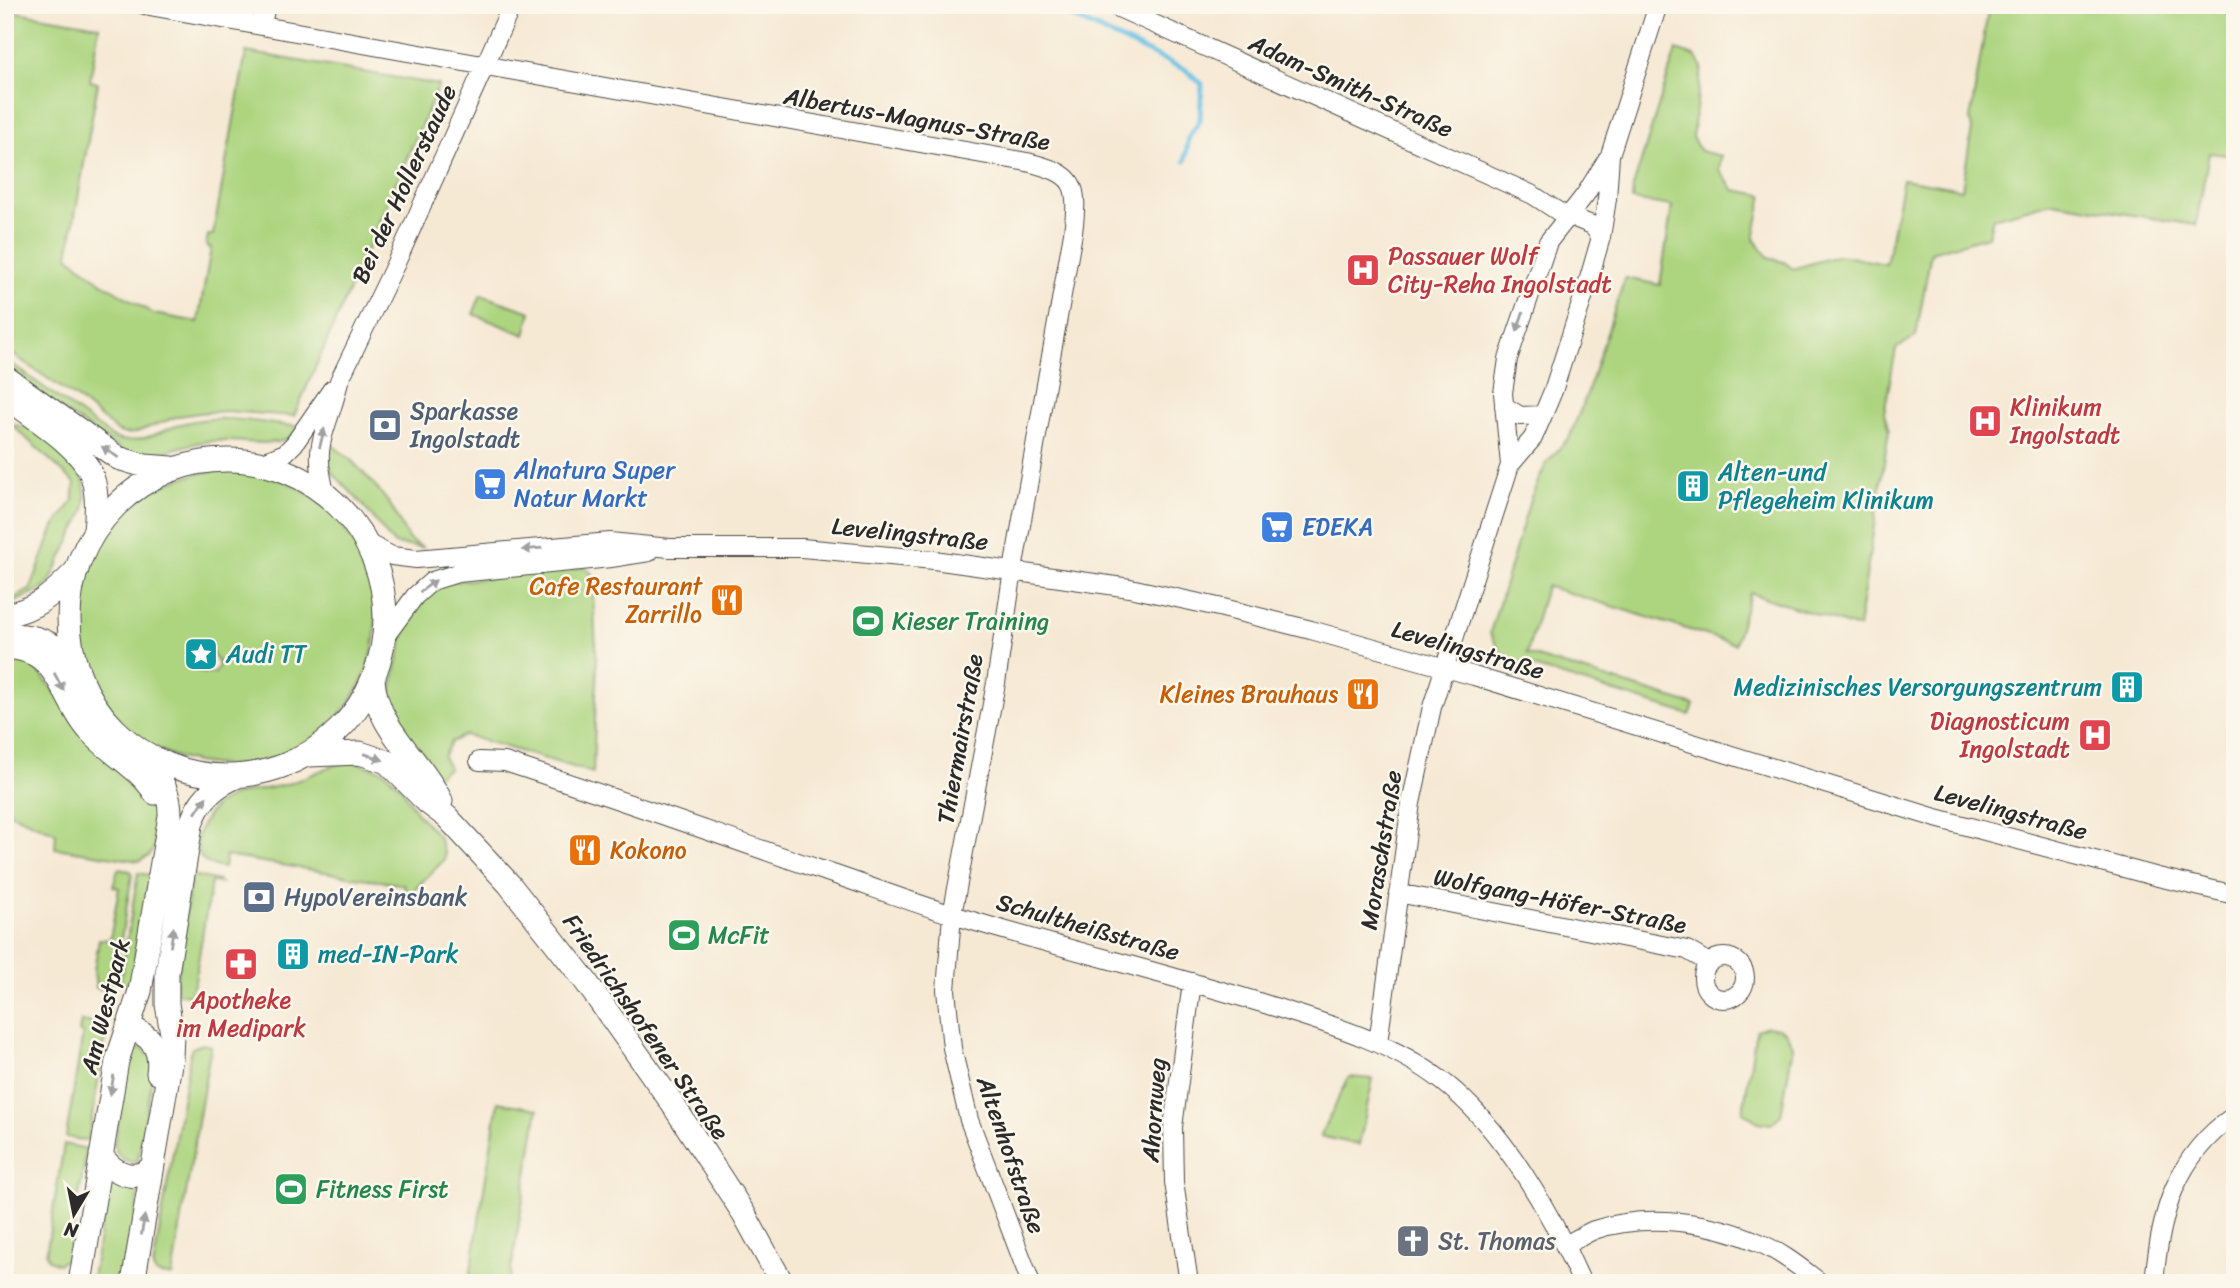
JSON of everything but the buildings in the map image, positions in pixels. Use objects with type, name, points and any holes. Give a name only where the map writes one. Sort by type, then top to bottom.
[{"type":"main road","points":[[5,377],[118,458],[145,466],[175,468]]},
{"type":"main road","points":[[5,396],[59,438],[88,467],[95,490],[95,530]]},
{"type":"main road","points":[[5,635],[28,636],[52,645],[69,657],[98,709],[116,730],[139,749],[165,763],[193,772],[238,776],[279,767],[306,755],[330,738],[350,718],[373,680],[384,638],[383,593],[367,543],[348,515],[303,479],[261,463],[217,460],[175,468],[148,480],[124,497],[95,530],[76,569],[69,612],[70,642],[77,670]]},
{"type":"main road","points":[[5,615],[23,611],[45,601],[76,569]]},
{"type":"main road","points":[[5,647],[34,653],[50,666],[76,713],[88,728],[112,753],[150,785],[158,797],[167,832]]},
{"type":"main road","name":"Friedrichshofener Straße","points":[[373,680],[376,697],[386,722],[401,746],[437,791],[447,817]]},
{"type":"main road","name":"Am Westpark","points":[[80,1283],[117,1061],[140,991],[170,816],[169,799],[163,783],[139,749]]},
{"type":"main road","name":"Friedrichshofener Straße","points":[[306,755],[342,752],[374,756],[387,762],[427,802],[447,817],[509,884],[584,979],[668,1097],[744,1214],[782,1283]]},
{"type":"main road","name":"Am Westpark","points":[[133,1283],[171,1058],[172,1034],[167,1004],[167,973],[191,825],[198,807],[209,793],[238,776]]},
{"type":"main road","points":[[128,1026],[148,1037],[158,1050],[155,1103],[159,1131]]},
{"type":"main road","points":[[101,1155],[108,1166],[126,1175],[147,1172],[152,1167]]},
{"type":"street","points":[[144,5],[485,67]]},
{"type":"street","points":[[262,26],[266,5]]},
{"type":"street","name":"Bei der Hollerstaude","points":[[261,463],[285,453],[294,444],[339,381],[512,5]]},
{"type":"street","name":"Adam-Smith-Straße","points":[[1112,5],[1533,195],[1567,216],[1592,225],[1601,237]]},
{"type":"street","points":[[1510,466],[1533,438],[1553,391],[1601,237],[1610,155],[1654,7]]},
{"type":"street","name":"Albertus-Magnus-Straße","points":[[485,67],[1027,162],[1056,170],[1070,181],[1076,202],[1073,233],[1013,570]]},
{"type":"street","points":[[1510,466],[1503,393],[1508,359],[1548,242],[1610,155]]},
{"type":"street","name":"Bei der Hollerstaude","points":[[326,495],[320,473],[319,452],[323,429],[335,400],[339,381]]},
{"type":"street","points":[[1504,406],[1520,416],[1543,415]]},
{"type":"street","name":"Moraschstraße","points":[[1378,1043],[1398,893],[1420,760],[1432,707],[1510,466]]},
{"type":"street","name":"Levelingstraße","points":[[367,543],[393,556],[416,559],[610,542],[670,548],[802,548],[871,553],[1013,570],[1130,588],[1223,608],[1444,668],[1936,818],[2235,895]]},
{"type":"street","name":"Levelingstraße","points":[[384,638],[415,596],[432,581],[458,573],[611,558],[670,548]]},
{"type":"street","name":"Thiermairstraße","points":[[952,915],[996,683],[1013,570]]},
{"type":"street","name":"Schultheißstraße","points":[[479,761],[505,762],[952,915],[1192,982],[1320,1021],[1378,1043],[1422,1066],[1444,1082],[1489,1128],[1532,1185],[1566,1245],[1582,1283]]},
{"type":"street","name":"Wolfgang-Höfer-Straße","points":[[1398,893],[1687,950],[1709,962]]},
{"type":"street","name":"Altenhofstraße","points":[[952,915],[946,990],[952,1048],[968,1120],[1031,1283]]},
{"type":"street","name":"Ahornweg","points":[[1189,1283],[1174,1182],[1173,1127],[1192,982]]},
{"type":"street","points":[[2154,1283],[2162,1226],[2180,1174],[2215,1129],[2235,1115]]},
{"type":"street","points":[[1566,1245],[1593,1231],[1636,1222],[1685,1223],[1720,1229],[1765,1245],[1821,1283]]},
{"type":"green space","points":[[1989,5],[2235,5],[2235,156],[2209,153],[2196,225],[2052,202],[1993,218],[1988,236],[1931,252],[1916,336],[1896,349],[1884,413],[1889,431],[1858,628],[1750,593],[1735,644],[1546,586],[1527,654],[1694,705],[1690,715],[1504,658],[1490,633],[1531,497],[1546,464],[1570,436],[1588,391],[1625,278],[1660,285],[1672,206],[1632,200],[1633,187],[1676,50],[1695,56],[1702,67],[1692,137],[1700,151],[1721,156],[1719,170],[1734,190],[1763,195],[1754,239],[1769,258],[1784,262],[1793,269],[1839,255],[1886,264],[1903,179],[1962,189],[1972,129],[1970,120]]},
{"type":"green space","points":[[5,10],[99,26],[90,81],[98,83],[68,256],[99,281],[154,314],[198,322],[211,248],[206,246],[208,235],[213,235],[246,52],[439,85],[294,416],[225,411],[199,413],[179,416],[125,434],[117,431],[79,400],[5,349]]},
{"type":"green space","points":[[481,295],[531,312],[525,335],[473,314]]},
{"type":"green space","points":[[5,359],[112,437],[121,440],[148,437],[185,423],[206,419],[237,419],[300,427],[291,437],[278,442],[211,441],[151,455],[130,456],[5,371]]},
{"type":"green space","points":[[12,425],[40,435],[68,458],[82,477],[85,502],[84,512],[50,581],[44,588],[5,607],[5,599],[12,599],[30,590],[54,527],[73,501],[75,483]]},
{"type":"green space","points":[[327,441],[350,459],[373,483],[391,506],[409,540],[424,548],[395,544],[389,538],[330,470]]},
{"type":"green space","points":[[232,469],[290,483],[332,514],[351,538],[365,566],[373,596],[375,627],[371,658],[359,687],[340,714],[318,735],[292,751],[264,761],[234,765],[170,755],[122,723],[92,677],[80,624],[87,570],[114,522],[162,486]],"holes":[[[203,646],[211,652],[219,665],[215,673],[199,671],[188,660],[188,649]]]},
{"type":"green space","points":[[585,567],[592,574],[597,668],[593,773],[465,735],[451,742],[443,757],[449,768],[436,776],[398,727],[390,706],[405,627],[415,605],[441,583]]},
{"type":"green space","points":[[5,653],[31,662],[108,759],[151,802],[156,824],[154,848],[149,856],[139,861],[55,848],[56,833],[5,811]]},
{"type":"green space","points":[[351,761],[384,771],[401,787],[416,812],[438,836],[445,854],[444,860],[408,896],[403,897],[405,885],[226,856],[224,868],[210,864],[200,856],[197,843],[200,830],[212,810],[221,802],[242,793],[290,783]]},
{"type":"green space","points":[[118,869],[130,871],[132,875],[112,991],[96,988],[94,971],[99,939],[110,940],[119,888],[113,886]]},
{"type":"green space","points":[[138,873],[150,875],[130,985],[120,982]]},
{"type":"green space","points":[[191,875],[221,883],[211,882],[195,980],[190,995],[175,993]]},
{"type":"green space","points":[[81,1021],[104,1025],[107,1029],[88,1141],[66,1137],[83,1033],[79,1032]]},
{"type":"green space","points":[[1767,1026],[1786,1033],[1793,1046],[1781,1115],[1771,1124],[1758,1122],[1743,1112],[1756,1030]]},
{"type":"green space","points":[[202,1044],[211,1046],[172,1276],[159,1275],[153,1267],[190,1055],[192,1048]]},
{"type":"green space","points":[[137,1048],[144,1049],[155,1063],[138,1160],[130,1161],[117,1153],[114,1145],[129,1058]]},
{"type":"green space","points":[[1349,1077],[1373,1079],[1359,1145],[1320,1136]]},
{"type":"green space","points":[[498,1102],[538,1109],[509,1283],[469,1283]]},
{"type":"green space","points":[[64,1144],[87,1149],[68,1258],[58,1264],[49,1260],[46,1254]]},
{"type":"green space","points":[[109,1180],[123,1189],[140,1187],[125,1283],[91,1283]]},
{"type":"waterway","points":[[1047,5],[1186,70],[1202,84],[1200,120],[1189,137],[1185,161]]},
{"type":"place","name":"Passauer Wolf City-Reha Ingolstadt","points":[[1363,270]]},
{"type":"place","name":"Klinikum Ingolstadt","points":[[1985,421]]},
{"type":"place","name":"Sparkasse Ingolstadt","points":[[385,425]]},
{"type":"place","name":"Alnatura Super Natur Markt","points":[[490,484]]},
{"type":"place","name":"Alten-und Pflegeheim Klinikum","points":[[1693,486]]},
{"type":"place","name":"EDEKA","points":[[1277,527]]},
{"type":"place","name":"Cafe Restaurant Zarrillo","points":[[727,600]]},
{"type":"place","name":"Kieser Training","points":[[868,621]]},
{"type":"place","name":"Audi TT","points":[[201,654]]},
{"type":"place","name":"Medizinisches Versorgungszentrum","points":[[2127,687]]},
{"type":"place","name":"Kleines Brauhaus","points":[[1363,694]]},
{"type":"place","name":"Diagnosticum Ingolstadt","points":[[2095,735]]},
{"type":"place","name":"Kokono","points":[[585,850]]},
{"type":"place","name":"HypoVereinsbank","points":[[259,897]]},
{"type":"place","name":"McFit","points":[[684,935]]},
{"type":"place","name":"med-IN-Park","points":[[293,954]]},
{"type":"place","name":"Apotheke im Medipark","points":[[241,964]]},
{"type":"place","name":"Fitness First","points":[[291,1189]]},
{"type":"place","name":"St. Thomas","points":[[1413,1241]]}]
